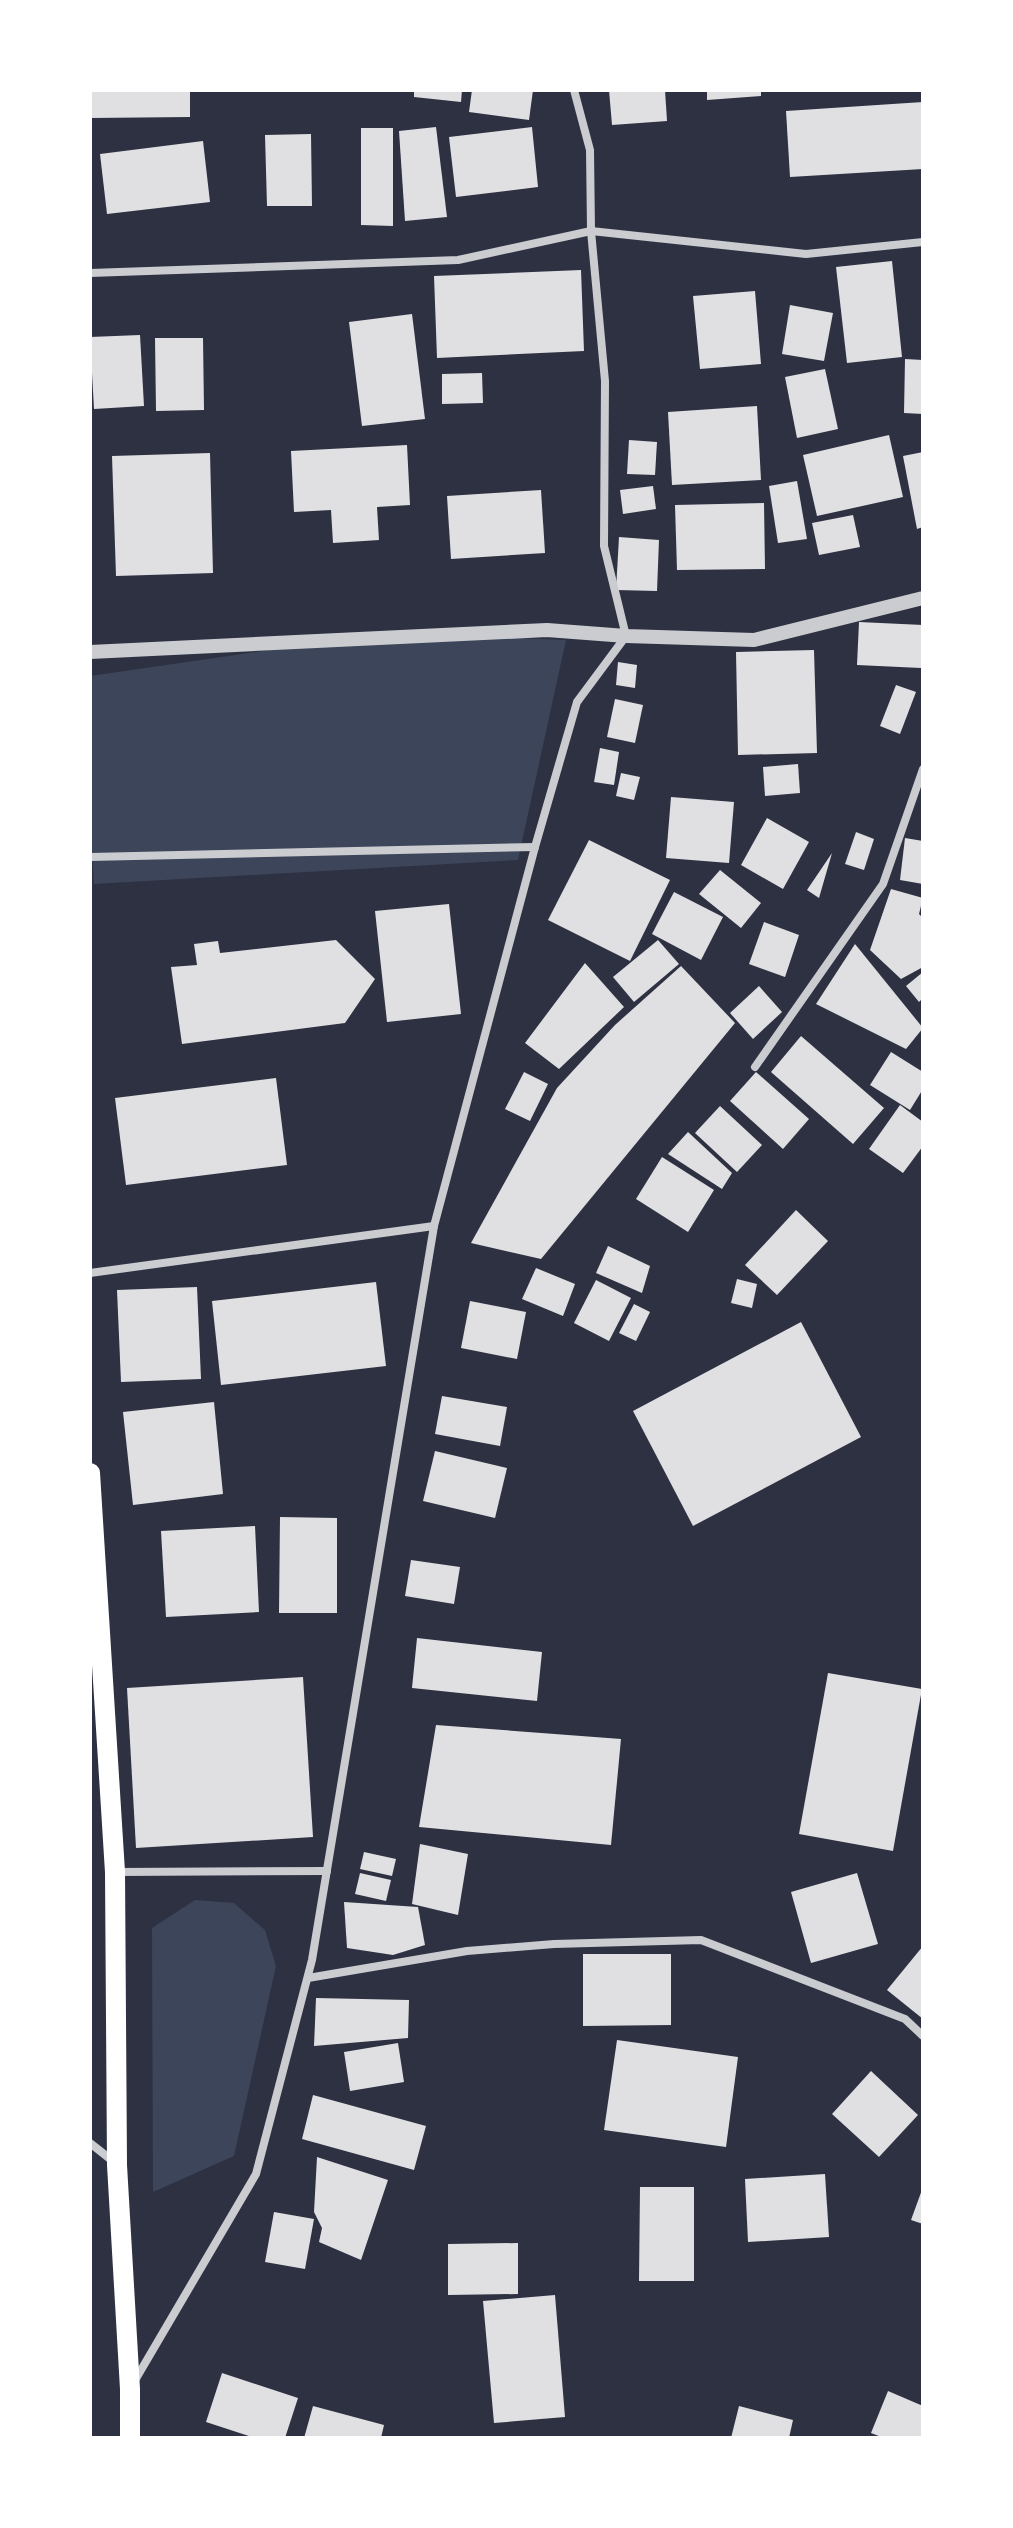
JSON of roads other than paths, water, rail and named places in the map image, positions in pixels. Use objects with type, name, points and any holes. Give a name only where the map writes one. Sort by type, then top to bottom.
[{"type":"main road","points":[[90,1473],[115,1872],[117,2165],[130,2438]]},
{"type":"street","points":[[574,90],[590,150],[591,231],[605,381],[604,546],[626,636]]},
{"type":"street","points":[[90,273],[458,260],[591,231],[806,254],[923,242]]},
{"type":"street","points":[[90,652],[547,630],[754,640],[923,598]]},
{"type":"street","points":[[130,2389],[256,2174],[308,1978],[434,1226],[577,702],[626,636]]},
{"type":"street","points":[[755,1067],[883,884],[923,769]]},
{"type":"street","points":[[90,857],[535,847]]},
{"type":"street","points":[[90,1273],[434,1226]]},
{"type":"street","points":[[115,1872],[327,1871]]},
{"type":"street","points":[[308,1978],[467,1951],[554,1944],[701,1940],[905,2019],[923,2036]]},
{"type":"street","points":[[90,2143],[117,2165]]}]
